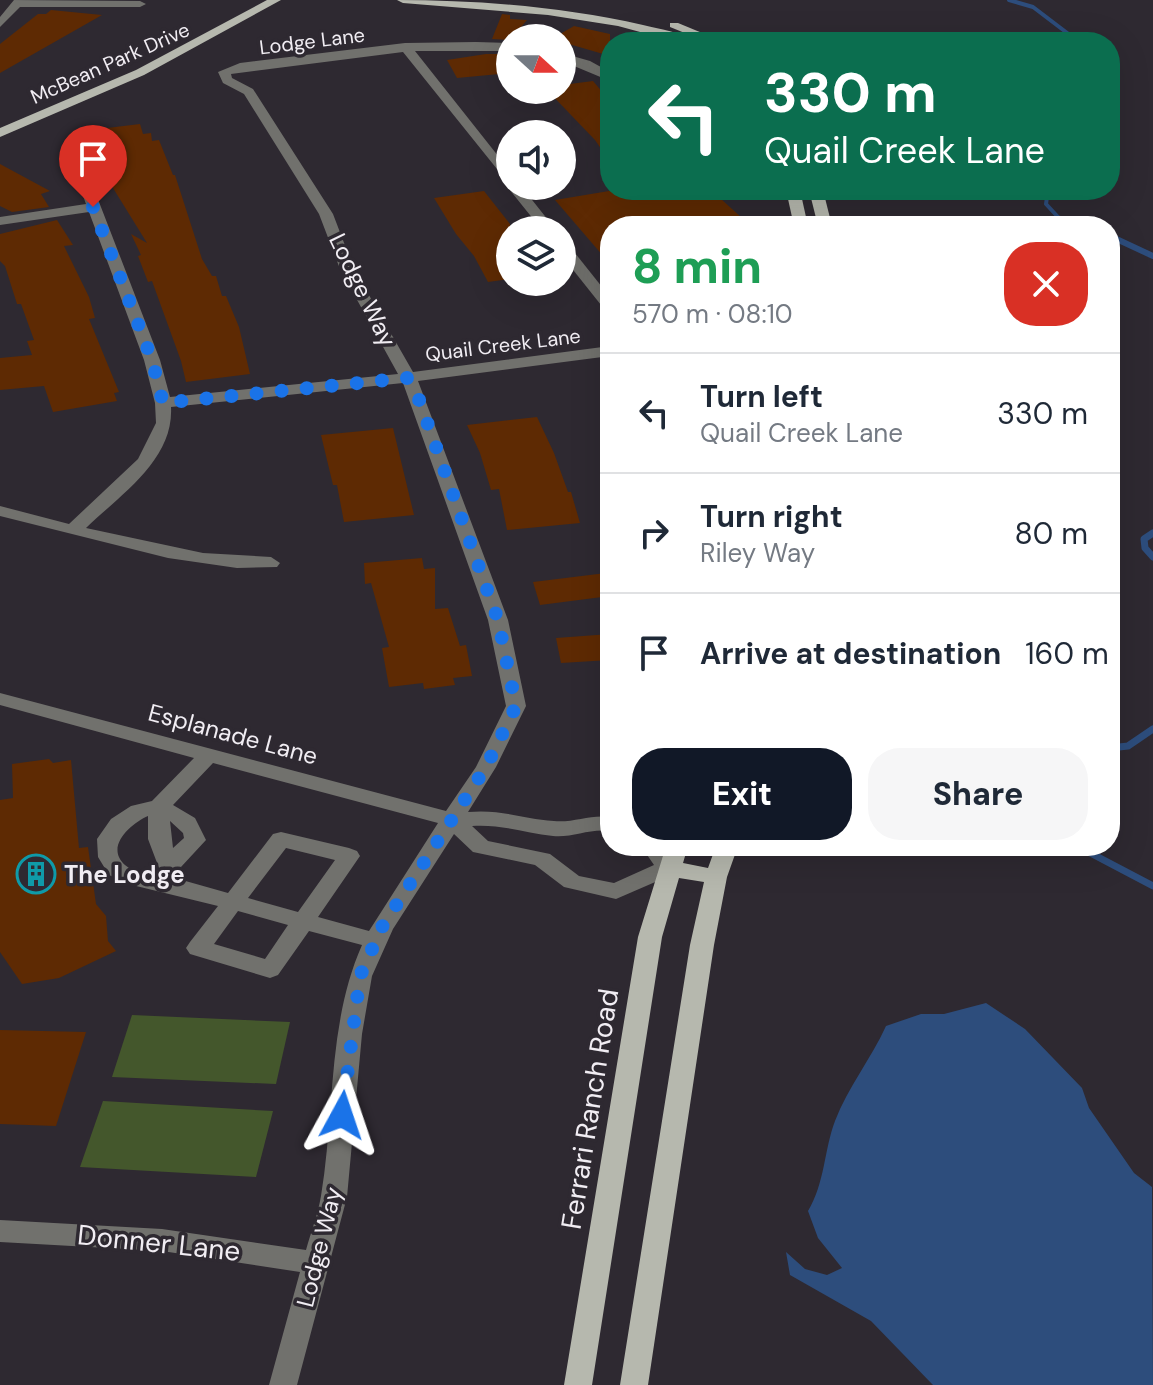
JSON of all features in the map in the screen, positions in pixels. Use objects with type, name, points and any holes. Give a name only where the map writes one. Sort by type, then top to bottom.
[{"type":"main road","name":"McBean Park Drive","points":[[0,133],[150,70],[275,0]]},
{"type":"main road","points":[[403,0],[567,12],[655,32]]},
{"type":"main road","points":[[545,0],[618,11],[692,32]]},
{"type":"main road","points":[[634,1385],[702,945],[723,856]]},
{"type":"main road","points":[[672,857],[716,877]]},
{"type":"main road","name":"Ferrari Ranch Road","points":[[578,1385],[650,937],[672,857]]},
{"type":"street","points":[[0,24],[20,2],[140,4]]},
{"type":"street","name":"Lodge Lane","points":[[224,72],[240,67],[405,47],[460,44],[496,46]]},
{"type":"street","points":[[405,47],[496,162]]},
{"type":"street","points":[[576,61],[600,72]]},
{"type":"street","name":"Lodge Way","points":[[224,72],[227,80],[249,92],[326,214],[347,269],[417,394],[498,620],[516,706],[486,767],[376,941],[360,976],[350,1034],[334,1197],[283,1385]]},
{"type":"street","points":[[72,164],[82,176],[152,360],[163,403],[161,434],[144,463],[74,529]]},
{"type":"street","points":[[525,200],[538,216]]},
{"type":"street","points":[[0,221],[93,207]]},
{"type":"street","points":[[576,264],[600,294]]},
{"type":"street","name":"Quail Creek Lane","points":[[163,403],[407,378],[600,352]]},
{"type":"street","points":[[0,511],[223,562],[271,563]]},
{"type":"street","name":"Esplanade Lane","points":[[0,699],[452,820],[496,817],[556,829],[600,822]]},
{"type":"street","points":[[209,755],[159,807],[139,811],[119,824],[108,839],[109,857],[117,870],[126,875],[173,876],[233,902],[376,941]]},
{"type":"street","points":[[159,807],[159,839],[173,876]]},
{"type":"street","points":[[159,807],[192,825],[195,831],[195,840],[173,876]]},
{"type":"street","name":"Esplanade Lane","points":[[452,820],[481,847],[542,859],[572,882],[616,891],[672,857]]},
{"type":"street","points":[[542,859],[556,829]]},
{"type":"street","points":[[281,839],[349,856],[303,921],[270,969],[198,948],[281,839]]},
{"type":"street","name":"Donner Lane","points":[[0,1231],[162,1240],[317,1263]]},
{"type":"green space","points":[[132,1015],[290,1022],[276,1084],[112,1077]]},
{"type":"green space","points":[[103,1101],[273,1111],[256,1177],[80,1167]]},
{"type":"water","points":[[986,1003],[1025,1029],[1082,1088],[1089,1108],[1134,1173],[1152,1187],[1153,1385],[933,1385],[871,1321],[790,1275],[786,1252],[805,1269],[827,1275],[842,1268],[818,1238],[808,1211],[818,1189],[835,1121],[886,1026],[921,1014],[944,1014]]},
{"type":"building","points":[[51,10],[102,15],[0,73],[0,44],[38,14]]},
{"type":"building","points":[[502,14],[510,15],[510,19],[527,20],[524,24],[498,24]]},
{"type":"building","points":[[576,26],[601,32],[600,53],[576,46]]},
{"type":"building","points":[[496,54],[496,74],[457,78],[447,60]]},
{"type":"building","points":[[593,81],[600,89],[600,147],[560,104],[576,104],[576,83]]},
{"type":"building","points":[[140,124],[143,134],[151,133],[152,141],[159,140],[175,175],[202,259],[212,276],[216,276],[222,296],[226,296],[239,327],[250,374],[186,382],[152,281],[148,282],[138,256],[141,255],[131,234],[147,243],[113,188],[99,129]]},
{"type":"building","points":[[0,164],[50,191],[41,194],[49,207],[12,212],[0,206]]},
{"type":"building","points":[[484,191],[504,216],[496,216],[496,281],[488,282],[434,198]]},
{"type":"building","points":[[600,192],[600,200],[722,200],[740,216],[600,216],[600,252],[576,224],[576,216],[569,216],[555,200],[576,200],[576,196]]},
{"type":"building","points":[[57,220],[73,245],[64,246],[89,297],[95,318],[89,319],[119,392],[114,393],[117,401],[53,412],[44,386],[0,390],[0,358],[32,355],[27,341],[34,340],[21,304],[17,304],[5,266],[0,261],[0,234]]},
{"type":"building","points":[[537,417],[568,492],[571,492],[580,523],[507,530],[499,489],[491,490],[480,453],[467,425]]},
{"type":"building","points":[[393,428],[414,515],[344,522],[337,485],[333,485],[321,435]]},
{"type":"building","points":[[422,558],[424,569],[435,568],[435,609],[448,608],[460,646],[466,645],[472,676],[453,678],[455,685],[424,689],[423,683],[389,687],[382,648],[389,647],[371,583],[365,584],[364,563]]},
{"type":"building","points":[[600,574],[600,597],[540,605],[533,582]]},
{"type":"building","points":[[600,635],[600,661],[561,663],[556,638]]},
{"type":"building","name":"The Lodge","points":[[49,759],[53,763],[71,760],[79,848],[88,847],[96,904],[106,916],[108,941],[116,951],[59,978],[22,984],[0,952],[0,800],[13,798],[12,764]]},
{"type":"building","points":[[0,1030],[86,1032],[56,1126],[0,1124]]},
{"type":"waterway","points":[[1009,0],[1033,7],[1066,32]]},
{"type":"waterway","points":[[1047,200],[1046,204],[1057,216]]},
{"type":"waterway","points":[[1120,241],[1153,256]]},
{"type":"waterway","points":[[1153,533],[1144,539],[1145,548],[1153,557]]},
{"type":"waterway","points":[[1120,747],[1128,746],[1153,729]]},
{"type":"waterway","points":[[1096,856],[1153,886]]},
{"type":"place","name":"The Lodge","points":[[36,874]]},
{"type":"route","points":[[93,207],[152,360],[163,403],[407,378],[417,394],[498,620],[516,706],[486,767],[382,927],[360,976],[350,1034],[342,1115]]}]
